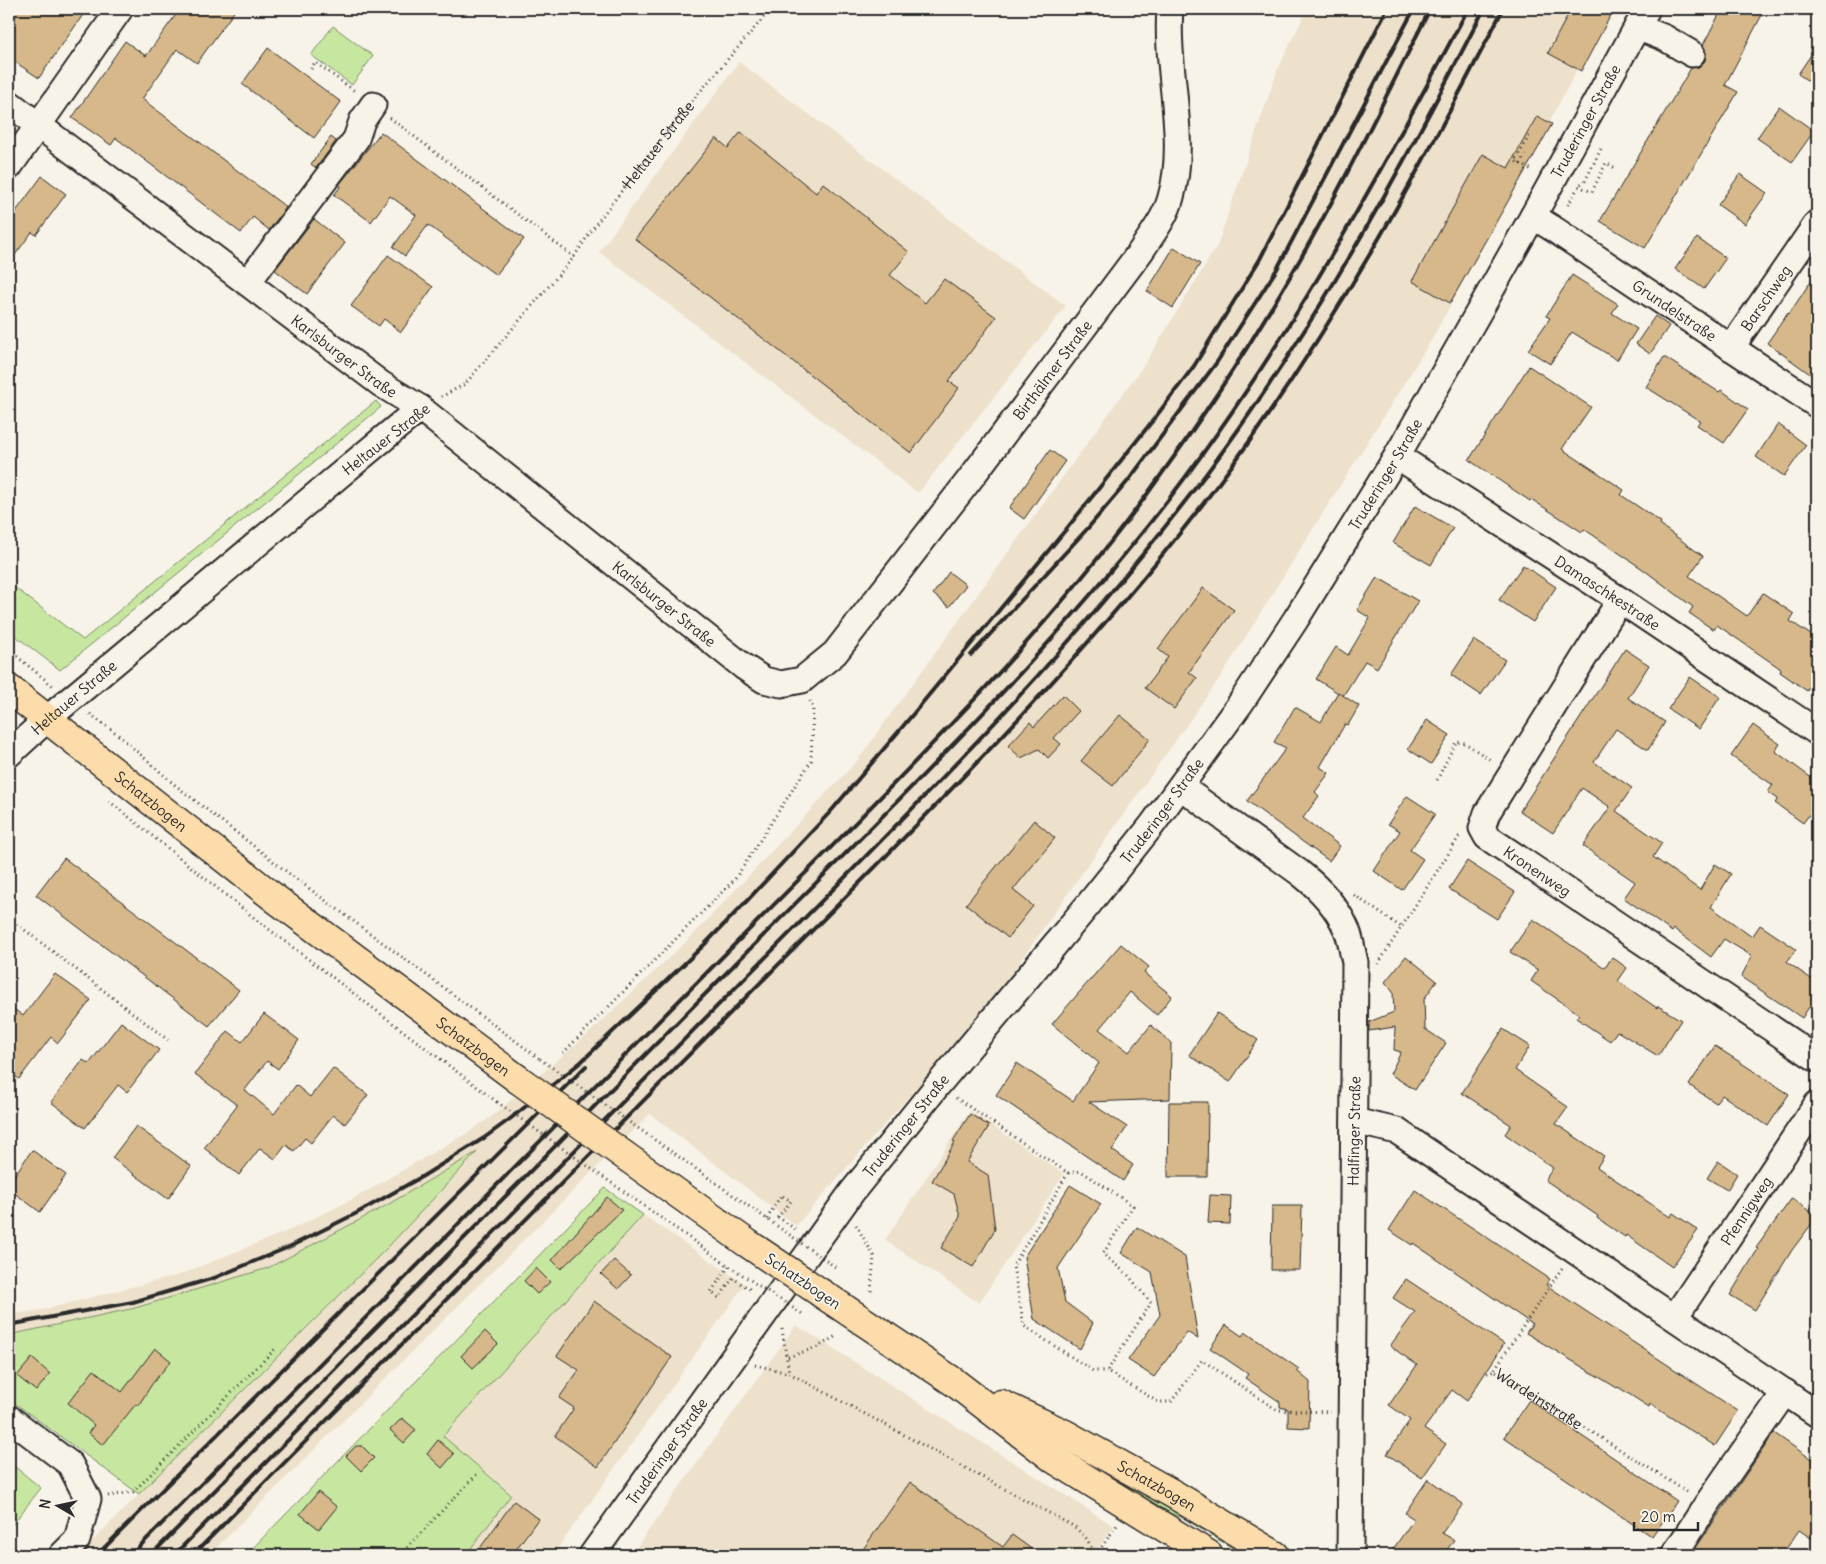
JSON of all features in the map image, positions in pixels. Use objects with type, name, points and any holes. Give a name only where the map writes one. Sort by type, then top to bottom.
[{"type":"main road","name":"Schatzbogen","points":[[9,689],[277,900],[518,1080],[747,1243],[954,1382],[1054,1459],[1208,1555]]},
{"type":"main road","name":"Schatzbogen","points":[[954,1382],[1065,1434],[1175,1495],[1275,1555]]},
{"type":"street","points":[[9,167],[120,9]]},
{"type":"street","name":"Birthälmer Straße","points":[[802,680],[835,653],[967,483],[1141,251],[1160,222],[1171,198],[1178,160],[1170,9]]},
{"type":"street","points":[[1642,18],[1665,38],[1692,54]]},
{"type":"street","name":"Truderinger Straße","points":[[592,1555],[852,1192],[937,1086],[1096,895],[1181,786],[1240,704],[1291,627],[1396,456],[1642,18]]},
{"type":"street","name":"Karlsburger Straße","points":[[9,103],[381,384],[420,408],[744,667],[764,680],[781,684],[802,680]]},
{"type":"street","points":[[243,278],[308,201],[356,139],[362,121],[373,105]]},
{"type":"street","points":[[308,201],[306,184],[308,176],[315,167]]},
{"type":"street","name":"Grundelstraße","points":[[1532,216],[1817,405]]},
{"type":"street","name":"Barschweg","points":[[1732,348],[1817,223]]},
{"type":"street","points":[[243,278],[271,231]]},
{"type":"street","name":"Heltauer Straße","points":[[9,754],[70,699],[420,408]]},
{"type":"street","name":"Damaschkestraße","points":[[1396,456],[1620,600],[1817,732]]},
{"type":"street","name":"Kronenweg","points":[[1620,600],[1487,813],[1482,828],[1487,837],[1817,1059]]},
{"type":"street","name":"Halfinger Straße","points":[[1181,786],[1318,888],[1332,904],[1346,928],[1355,962],[1350,1555]]},
{"type":"street","name":"Pfennigweg","points":[[1674,1317],[1817,1104]]},
{"type":"street","points":[[1354,1121],[1397,1131],[1817,1414]]},
{"type":"street","points":[[1674,1555],[1785,1392]]},
{"type":"street","points":[[9,1418],[70,1464],[88,1499],[77,1540],[62,1555]]},
{"type":"path","name":"Heltauer Straße","points":[[420,408],[465,384],[574,257],[593,228],[680,115],[771,9]]},
{"type":"path","points":[[311,69],[315,62],[574,257]]},
{"type":"path","points":[[1529,136],[1515,161],[1536,173]]},
{"type":"path","points":[[1601,150],[1585,180],[1578,186],[1592,192],[1606,162],[1615,168]]},
{"type":"path","points":[[1520,164],[1525,155]]},
{"type":"path","points":[[10,652],[116,733],[175,785],[291,875],[540,1059],[838,1269]]},
{"type":"path","points":[[563,1053],[734,880],[811,761],[813,708],[802,680]]},
{"type":"path","points":[[1437,780],[1456,742],[1465,743],[1494,762]]},
{"type":"path","points":[[1356,978],[1371,974],[1459,837],[1465,835]]},
{"type":"path","points":[[1352,893],[1401,927]]},
{"type":"path","points":[[9,918],[168,1040]]},
{"type":"path","points":[[956,1098],[1068,1173],[1081,1171],[1133,1206],[1103,1254],[1128,1274],[1151,1303],[1107,1371]]},
{"type":"path","points":[[497,1102],[729,1266],[804,1315]]},
{"type":"path","points":[[1068,1173],[1013,1266],[1024,1326],[1093,1371],[1107,1371],[1158,1402],[1171,1402],[1202,1360],[1277,1410],[1288,1412],[1330,1412]]},
{"type":"path","points":[[767,1219],[781,1195],[790,1201],[778,1217],[795,1230]]},
{"type":"path","points":[[856,1225],[874,1256],[871,1292]]},
{"type":"path","name":"Wardeinstraße","points":[[1574,1249],[1494,1370],[1707,1504]]},
{"type":"path","points":[[729,1266],[711,1292],[719,1298],[733,1278],[751,1290]]},
{"type":"path","points":[[782,1326],[789,1373]]},
{"type":"path","points":[[788,1357],[818,1347],[836,1336]]},
{"type":"path","points":[[88,1499],[133,1492],[277,1348]]},
{"type":"path","points":[[754,1365],[789,1373],[1075,1527],[1087,1539],[1095,1555],[1120,1522]]},
{"type":"path","points":[[1487,1373],[1494,1370]]},
{"type":"path","points":[[400,1555],[478,1473]]},
{"type":"path","points":[[1807,1555],[1817,1539]]},
{"type":"shaded area","points":[[1307,9],[1610,9],[1432,339],[1221,676],[992,1001],[796,1226],[650,1114],[209,1555],[78,1555],[387,1248],[475,1154],[382,1208],[268,1268],[135,1308],[9,1335],[9,1315],[46,1309],[179,1275],[292,1229],[353,1199],[472,1130],[496,1113],[589,1033],[691,937],[857,761],[1146,362],[1217,246],[1277,71]]},
{"type":"shaded area","points":[[739,62],[1066,306],[918,493],[599,252]]},
{"type":"shaded area","points":[[970,1111],[1064,1174],[979,1303],[885,1240]]},
{"type":"shaded area","points":[[643,1215],[745,1284],[553,1555],[466,1555],[511,1495],[443,1436]]},
{"type":"shaded area","points":[[796,1325],[1114,1526],[1093,1555],[631,1555]]},
{"type":"green space","points":[[333,26],[373,56],[352,85],[311,55]]},
{"type":"green space","points":[[376,401],[381,407],[60,670],[9,631],[9,583],[83,640]]},
{"type":"green space","points":[[477,1152],[387,1248],[139,1494],[9,1399],[9,1335],[135,1308],[268,1268],[382,1208]]},
{"type":"green space","points":[[605,1188],[643,1215],[443,1436],[511,1495],[466,1555],[246,1555]]},
{"type":"green space","points":[[9,1462],[41,1488],[9,1529]]},
{"type":"green space","points":[[1117,1477],[1253,1555],[1244,1555],[1183,1518],[1151,1506],[1113,1480]]},
{"type":"building","points":[[9,9],[87,9],[39,78],[9,58]]},
{"type":"building","points":[[180,9],[236,9],[197,63],[177,49],[142,99],[286,207],[269,230],[253,217],[241,233],[116,138],[111,145],[72,118],[125,41],[146,56]]},
{"type":"building","points":[[1571,9],[1614,9],[1581,71],[1548,53]]},
{"type":"building","points":[[1722,9],[1765,9],[1725,85],[1738,92],[1645,248],[1600,221],[1691,68],[1699,67],[1705,61],[1706,54],[1703,45]]},
{"type":"building","points":[[1817,46],[1817,87],[1798,74]]},
{"type":"building","points":[[268,48],[341,102],[314,138],[242,84]]},
{"type":"building","points":[[1779,106],[1814,131],[1792,162],[1757,138]]},
{"type":"building","points":[[1537,116],[1552,124],[1450,303],[1412,281],[1483,154],[1508,168]]},
{"type":"building","points":[[381,132],[524,239],[496,275],[428,225],[405,256],[393,247],[416,215],[390,196],[371,222],[334,195],[341,186],[339,185]]},
{"type":"building","points":[[741,132],[816,193],[823,183],[909,252],[890,275],[925,303],[944,279],[996,317],[949,381],[959,388],[911,453],[635,239],[716,138],[728,148]]},
{"type":"building","points":[[331,137],[336,141],[316,168],[311,164]]},
{"type":"building","points":[[1740,174],[1767,193],[1745,224],[1718,205]]},
{"type":"building","points":[[42,176],[66,194],[36,235],[32,232],[9,263],[9,221]]},
{"type":"building","points":[[314,219],[345,243],[307,294],[275,270]]},
{"type":"building","points":[[1697,238],[1726,258],[1704,289],[1675,269]]},
{"type":"building","points":[[1174,247],[1200,264],[1173,308],[1147,291]]},
{"type":"building","points":[[388,255],[433,287],[401,332],[384,319],[379,326],[351,306]]},
{"type":"building","points":[[1817,272],[1817,379],[1767,343]]},
{"type":"building","points":[[1572,275],[1618,304],[1612,313],[1637,329],[1617,360],[1572,332],[1550,364],[1528,350],[1550,318],[1546,316]]},
{"type":"building","points":[[1655,316],[1669,326],[1650,354],[1636,344]]},
{"type":"building","points":[[1664,357],[1719,392],[1721,390],[1748,409],[1724,443],[1697,425],[1700,421],[1646,387]]},
{"type":"building","points":[[1529,366],[1591,407],[1562,449],[1624,490],[1621,495],[1661,522],[1660,525],[1703,556],[1689,576],[1747,616],[1763,593],[1794,614],[1790,621],[1817,639],[1817,675],[1807,691],[1780,672],[1781,669],[1717,625],[1714,630],[1689,613],[1693,607],[1644,570],[1584,529],[1582,532],[1531,499],[1530,501],[1469,460]]},
{"type":"building","points":[[1778,424],[1806,445],[1784,476],[1756,457]]},
{"type":"building","points":[[1050,450],[1065,461],[1024,519],[1009,508]]},
{"type":"building","points":[[1415,506],[1453,528],[1431,565],[1393,543]]},
{"type":"building","points":[[1523,565],[1556,587],[1533,622],[1499,600]]},
{"type":"building","points":[[949,572],[966,585],[949,607],[933,594]]},
{"type":"building","points":[[1377,577],[1418,601],[1377,668],[1365,661],[1343,696],[1316,679],[1336,647],[1348,655],[1370,618],[1357,610]]},
{"type":"building","points":[[1203,588],[1234,610],[1189,672],[1197,678],[1174,709],[1145,688],[1168,657],[1158,649]]},
{"type":"building","points":[[1474,640],[1505,660],[1481,695],[1451,675]]},
{"type":"building","points":[[1625,649],[1649,665],[1628,698],[1665,722],[1648,750],[1616,729],[1594,762],[1632,788],[1616,811],[1662,843],[1653,857],[1700,890],[1715,864],[1731,874],[1711,907],[1752,937],[1760,925],[1796,949],[1787,962],[1817,983],[1817,1013],[1809,1007],[1802,1018],[1741,977],[1752,956],[1724,939],[1711,957],[1674,929],[1672,932],[1624,898],[1635,882],[1583,846],[1610,807],[1582,788],[1553,833],[1520,811]]},
{"type":"building","points":[[1690,677],[1720,697],[1699,729],[1668,709]]},
{"type":"building","points":[[1338,692],[1359,706],[1348,725],[1345,724],[1320,767],[1329,773],[1315,792],[1319,796],[1303,818],[1340,846],[1329,861],[1247,801],[1286,748],[1274,742],[1295,707],[1321,722]]},
{"type":"building","points":[[1063,695],[1079,711],[1054,738],[1061,744],[1048,758],[1039,749],[1021,758],[1008,746],[1030,722],[1034,727]]},
{"type":"building","points":[[1120,715],[1150,739],[1113,786],[1081,761]]},
{"type":"building","points":[[1427,720],[1450,735],[1431,764],[1408,749]]},
{"type":"building","points":[[1753,725],[1780,744],[1775,751],[1817,782],[1817,804],[1803,823],[1775,803],[1778,799],[1768,792],[1773,785],[1731,756]]},
{"type":"building","points":[[1407,796],[1435,814],[1410,850],[1423,859],[1402,890],[1374,871],[1400,831],[1388,824]]},
{"type":"building","points":[[1034,820],[1055,838],[1013,890],[1033,906],[1008,938],[966,904]]},
{"type":"building","points":[[64,858],[239,990],[209,1026],[36,895]]},
{"type":"building","points":[[1467,861],[1515,892],[1497,919],[1449,889]]},
{"type":"building","points":[[1533,919],[1605,968],[1612,957],[1627,968],[1618,981],[1657,1008],[1658,1006],[1681,1020],[1658,1056],[1617,1031],[1610,1041],[1576,1018],[1579,1014],[1531,981],[1538,970],[1510,952]]},
{"type":"building","points":[[1121,944],[1149,967],[1144,973],[1172,996],[1157,1015],[1130,992],[1099,1029],[1129,1052],[1151,1025],[1171,1043],[1170,1099],[1089,1102],[1127,1127],[1112,1150],[1133,1165],[1123,1181],[996,1095],[1017,1063],[1073,1101],[1099,1063],[1052,1024]]},
{"type":"building","points":[[1406,956],[1437,981],[1424,999],[1425,1029],[1446,1043],[1415,1090],[1390,1074],[1401,1052],[1394,1050],[1395,1027],[1369,1031],[1369,1022],[1394,1012],[1393,992],[1385,982]]},
{"type":"building","points":[[55,974],[91,1000],[58,1043],[51,1037],[19,1079],[9,1072],[9,1005],[23,1016]]},
{"type":"building","points":[[1217,1013],[1258,1040],[1230,1082],[1189,1055]]},
{"type":"building","points":[[264,1014],[299,1040],[278,1069],[267,1061],[245,1090],[274,1114],[296,1085],[310,1097],[333,1068],[368,1095],[345,1124],[333,1115],[311,1143],[305,1138],[294,1151],[286,1145],[275,1159],[260,1148],[239,1175],[204,1148],[237,1105],[195,1074],[228,1031],[242,1042]]},
{"type":"building","points":[[121,1022],[159,1050],[127,1092],[118,1085],[85,1128],[51,1102],[83,1060],[89,1064]]},
{"type":"building","points":[[1503,1029],[1530,1046],[1515,1070],[1568,1107],[1556,1124],[1604,1156],[1597,1167],[1670,1217],[1673,1213],[1698,1230],[1672,1267],[1626,1235],[1625,1237],[1597,1218],[1598,1216],[1545,1180],[1553,1168],[1505,1134],[1511,1125],[1462,1093]]},
{"type":"building","points":[[1715,1046],[1789,1094],[1768,1126],[1722,1095],[1716,1103],[1689,1085]]},
{"type":"building","points":[[1169,1102],[1208,1102],[1207,1177],[1168,1177]]},
{"type":"building","points":[[970,1114],[989,1126],[967,1162],[988,1175],[995,1229],[973,1267],[941,1248],[960,1217],[954,1194],[932,1181]]},
{"type":"building","points":[[136,1126],[191,1166],[168,1199],[112,1158]]},
{"type":"building","points":[[32,1150],[66,1175],[40,1212],[9,1189],[9,1183]]},
{"type":"building","points":[[1718,1161],[1737,1174],[1727,1190],[1707,1178]]},
{"type":"building","points":[[1070,1185],[1101,1204],[1058,1268],[1065,1302],[1093,1323],[1080,1349],[1034,1319],[1024,1257]]},
{"type":"building","points":[[1415,1190],[1550,1279],[1546,1285],[1738,1411],[1715,1446],[1650,1404],[1649,1407],[1526,1333],[1532,1324],[1413,1243],[1412,1245],[1389,1230]]},
{"type":"building","points":[[1210,1195],[1231,1196],[1230,1224],[1208,1223]]},
{"type":"building","points":[[607,1197],[622,1210],[561,1269],[552,1260]]},
{"type":"building","points":[[1792,1198],[1817,1217],[1792,1250],[1755,1310],[1730,1295],[1758,1249],[1756,1248]]},
{"type":"building","points":[[1272,1206],[1302,1206],[1300,1270],[1271,1270]]},
{"type":"building","points":[[1137,1227],[1185,1257],[1198,1339],[1187,1332],[1154,1377],[1128,1360],[1160,1315],[1152,1272],[1121,1253]]},
{"type":"building","points":[[614,1260],[631,1275],[618,1289],[601,1274]]},
{"type":"building","points":[[536,1268],[550,1282],[537,1294],[524,1281]]},
{"type":"building","points":[[1406,1279],[1504,1344],[1467,1401],[1452,1390],[1424,1429],[1446,1444],[1422,1478],[1387,1454],[1410,1420],[1389,1405],[1417,1365],[1390,1346],[1415,1312],[1393,1298]]},
{"type":"building","points":[[594,1301],[672,1357],[598,1467],[555,1436],[574,1408],[559,1398],[579,1370],[557,1356]]},
{"type":"building","points":[[1226,1325],[1242,1336],[1245,1332],[1299,1369],[1297,1371],[1310,1382],[1309,1428],[1288,1427],[1288,1409],[1280,1407],[1280,1402],[1245,1378],[1248,1374],[1210,1348]]},
{"type":"building","points":[[485,1331],[498,1344],[473,1368],[461,1356]]},
{"type":"building","points":[[155,1348],[171,1361],[152,1384],[138,1406],[136,1404],[103,1445],[88,1433],[94,1425],[68,1403],[94,1370],[122,1392]]},
{"type":"building","points":[[32,1358],[50,1374],[36,1391],[17,1376]]},
{"type":"building","points":[[1529,1400],[1677,1501],[1652,1537],[1504,1437]]},
{"type":"building","points":[[402,1418],[416,1430],[404,1443],[390,1430]]},
{"type":"building","points":[[1774,1433],[1817,1463],[1817,1542],[1799,1530],[1782,1555],[1691,1555]]},
{"type":"building","points":[[438,1440],[454,1454],[442,1468],[427,1454]]},
{"type":"building","points":[[356,1446],[362,1446],[374,1458],[361,1471],[346,1456]]},
{"type":"building","points":[[1428,1479],[1463,1504],[1442,1533],[1454,1540],[1443,1555],[1389,1555],[1414,1519],[1405,1513]]},
{"type":"building","points":[[910,1482],[1003,1547],[1012,1535],[1040,1555],[859,1555]]},
{"type":"building","points":[[318,1492],[337,1507],[319,1529],[300,1514]]},
{"type":"building","points":[[514,1501],[538,1519],[512,1555],[475,1555]]},
{"type":"railway","points":[[9,1325],[133,1302],[214,1278],[289,1247],[357,1213],[423,1176],[484,1138],[510,1119],[581,1062],[705,944],[832,810],[899,731],[1068,527],[1194,366],[1260,259],[1387,9]]},
{"type":"railway","points":[[971,655],[1088,528],[1128,481],[1217,362],[1277,269],[1414,9]]},
{"type":"railway","points":[[131,1555],[953,723],[1054,611],[1148,493],[1203,415],[1255,335],[1326,213],[1430,9]]},
{"type":"railway","points":[[151,1555],[949,749],[1102,581],[1196,463],[1281,338],[1359,208],[1468,9]]},
{"type":"railway","points":[[174,1555],[924,797],[1041,672],[1098,607],[1153,542],[1206,474],[1284,363],[1355,248],[1421,129],[1484,9]]},
{"type":"railway","points":[[193,1555],[945,796],[1114,612],[1219,483],[1260,427],[1298,370],[1371,252],[1439,131],[1503,9]]},
{"type":"railway","points":[[97,1555],[586,1066]]}]
